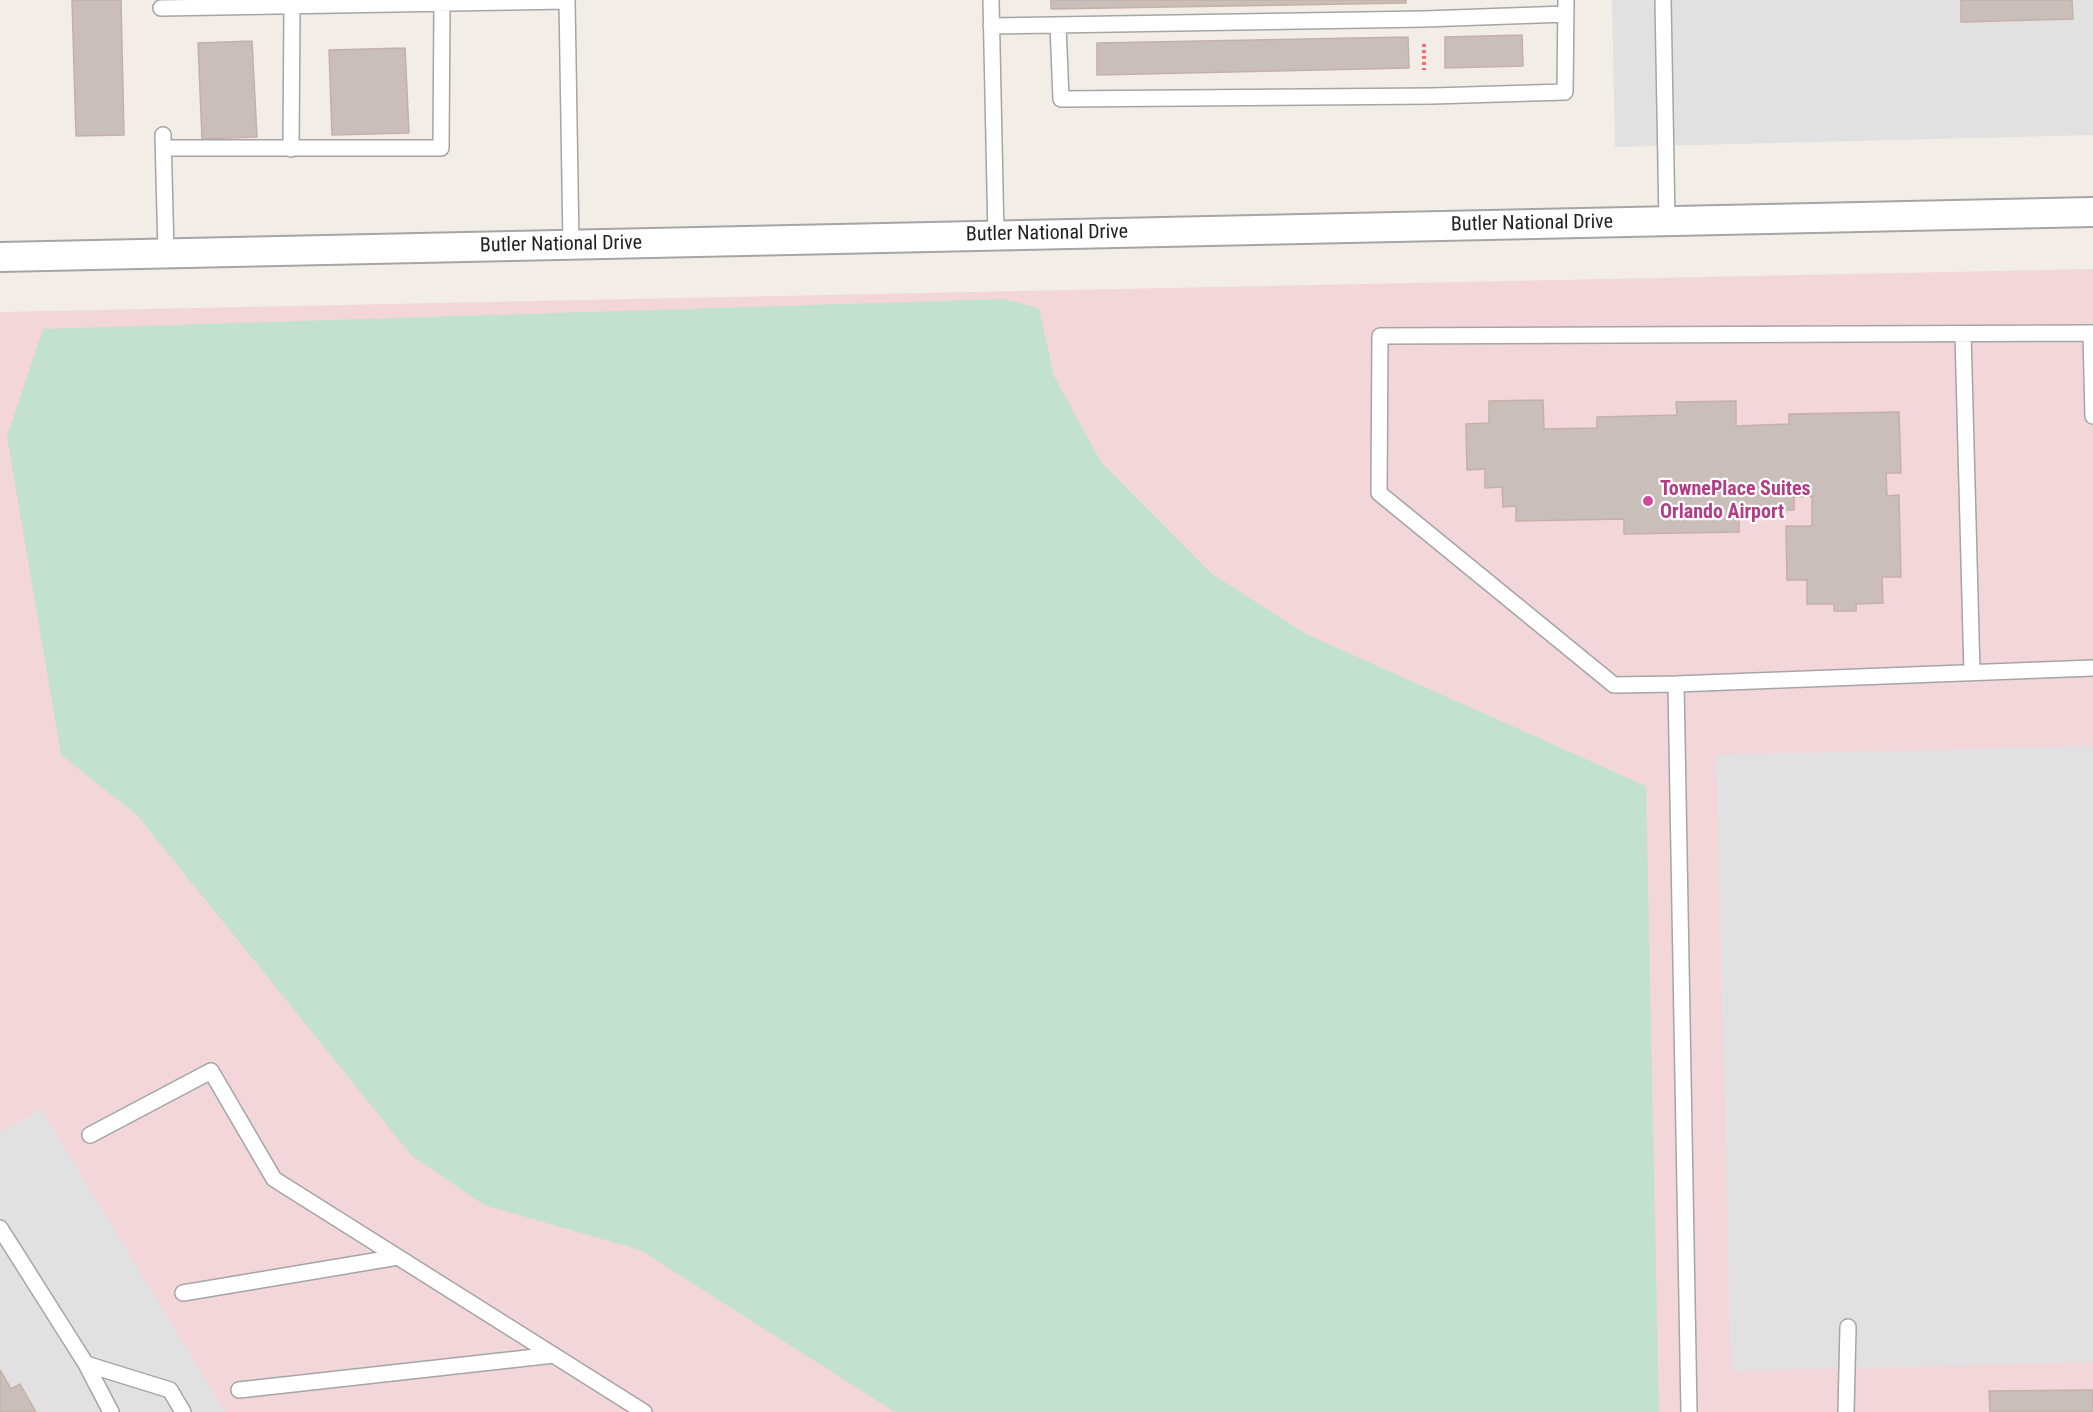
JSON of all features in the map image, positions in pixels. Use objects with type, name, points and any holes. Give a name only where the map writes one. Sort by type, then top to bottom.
[{"type":"street","name":"Butler National Drive","points":[[0,257],[2093,212]]},
{"type":"lane","points":[[161,8],[567,0],[571,244]]},
{"type":"lane","points":[[991,0],[996,236]]},
{"type":"lane","points":[[1663,0],[1667,221]]},
{"type":"lane","points":[[166,253],[164,142],[291,148],[441,148],[442,3]]},
{"type":"lane","points":[[291,6],[291,148]]},
{"type":"lane","points":[[991,26],[1412,19],[1566,7],[1565,92],[1431,96],[1060,99],[1058,25]]},
{"type":"lane","points":[[2093,416],[2092,333],[1380,336],[1379,493],[1614,685],[2093,668]]},
{"type":"lane","points":[[1963,334],[1972,673]]},
{"type":"lane","points":[[1676,684],[1689,1412]]},
{"type":"lane","points":[[90,1136],[211,1071],[274,1179],[644,1412]]},
{"type":"lane","points":[[0,1228],[86,1364],[111,1412]]},
{"type":"lane","points":[[183,1293],[398,1257]]},
{"type":"lane","points":[[1846,1412],[1848,1327]]},
{"type":"lane","points":[[239,1390],[554,1355]]},
{"type":"lane","points":[[86,1364],[170,1390],[183,1412]]},
{"type":"shaded area","points":[[1612,0],[1961,0],[1961,21],[2073,18],[2072,0],[2093,0],[2093,135],[1615,147]]},
{"type":"shaded area","points":[[2093,269],[2093,1412],[0,1412],[0,312]]},
{"type":"shaded area","points":[[2093,746],[2093,1362],[1731,1371],[1716,755]]},
{"type":"shaded area","points":[[41,1109],[225,1412],[36,1412],[20,1384],[11,1389],[0,1370],[0,1133]]},
{"type":"green space","points":[[1004,299],[1039,308],[1054,376],[1101,462],[1212,574],[1306,634],[1646,786],[1659,1412],[895,1412],[640,1250],[484,1205],[411,1155],[137,815],[61,755],[7,437],[43,329]]},
{"type":"building","points":[[72,0],[121,0],[124,135],[76,136]]},
{"type":"building","points":[[1051,0],[1406,0],[1406,3],[1051,9]]},
{"type":"building","points":[[1961,0],[2072,0],[2073,19],[1961,22]]},
{"type":"building","points":[[1522,35],[1523,66],[1445,68],[1445,37]]},
{"type":"building","points":[[1408,37],[1409,68],[1097,75],[1097,43]]},
{"type":"building","points":[[252,41],[257,137],[202,139],[198,43]]},
{"type":"building","points":[[405,48],[409,133],[332,135],[329,50]]},
{"type":"building","name":"TownePlace Suites Orlando Airport","points":[[1543,400],[1544,429],[1597,428],[1597,417],[1677,415],[1676,402],[1736,401],[1736,426],[1789,424],[1789,414],[1899,412],[1901,473],[1886,473],[1887,496],[1899,495],[1901,577],[1882,577],[1883,603],[1856,604],[1856,611],[1834,611],[1834,604],[1807,604],[1807,580],[1787,580],[1786,526],[1812,526],[1812,496],[1794,497],[1794,510],[1739,511],[1739,532],[1624,534],[1624,519],[1516,521],[1516,506],[1503,507],[1502,487],[1485,488],[1485,469],[1467,470],[1466,424],[1489,423],[1489,401]]},
{"type":"building","points":[[0,1370],[11,1389],[20,1384],[36,1412],[0,1412]]},
{"type":"building","points":[[2093,1390],[2093,1412],[1990,1412],[1989,1391]]},
{"type":"place","name":"TownePlace Suites Orlando Airport","points":[[1648,501]]}]
